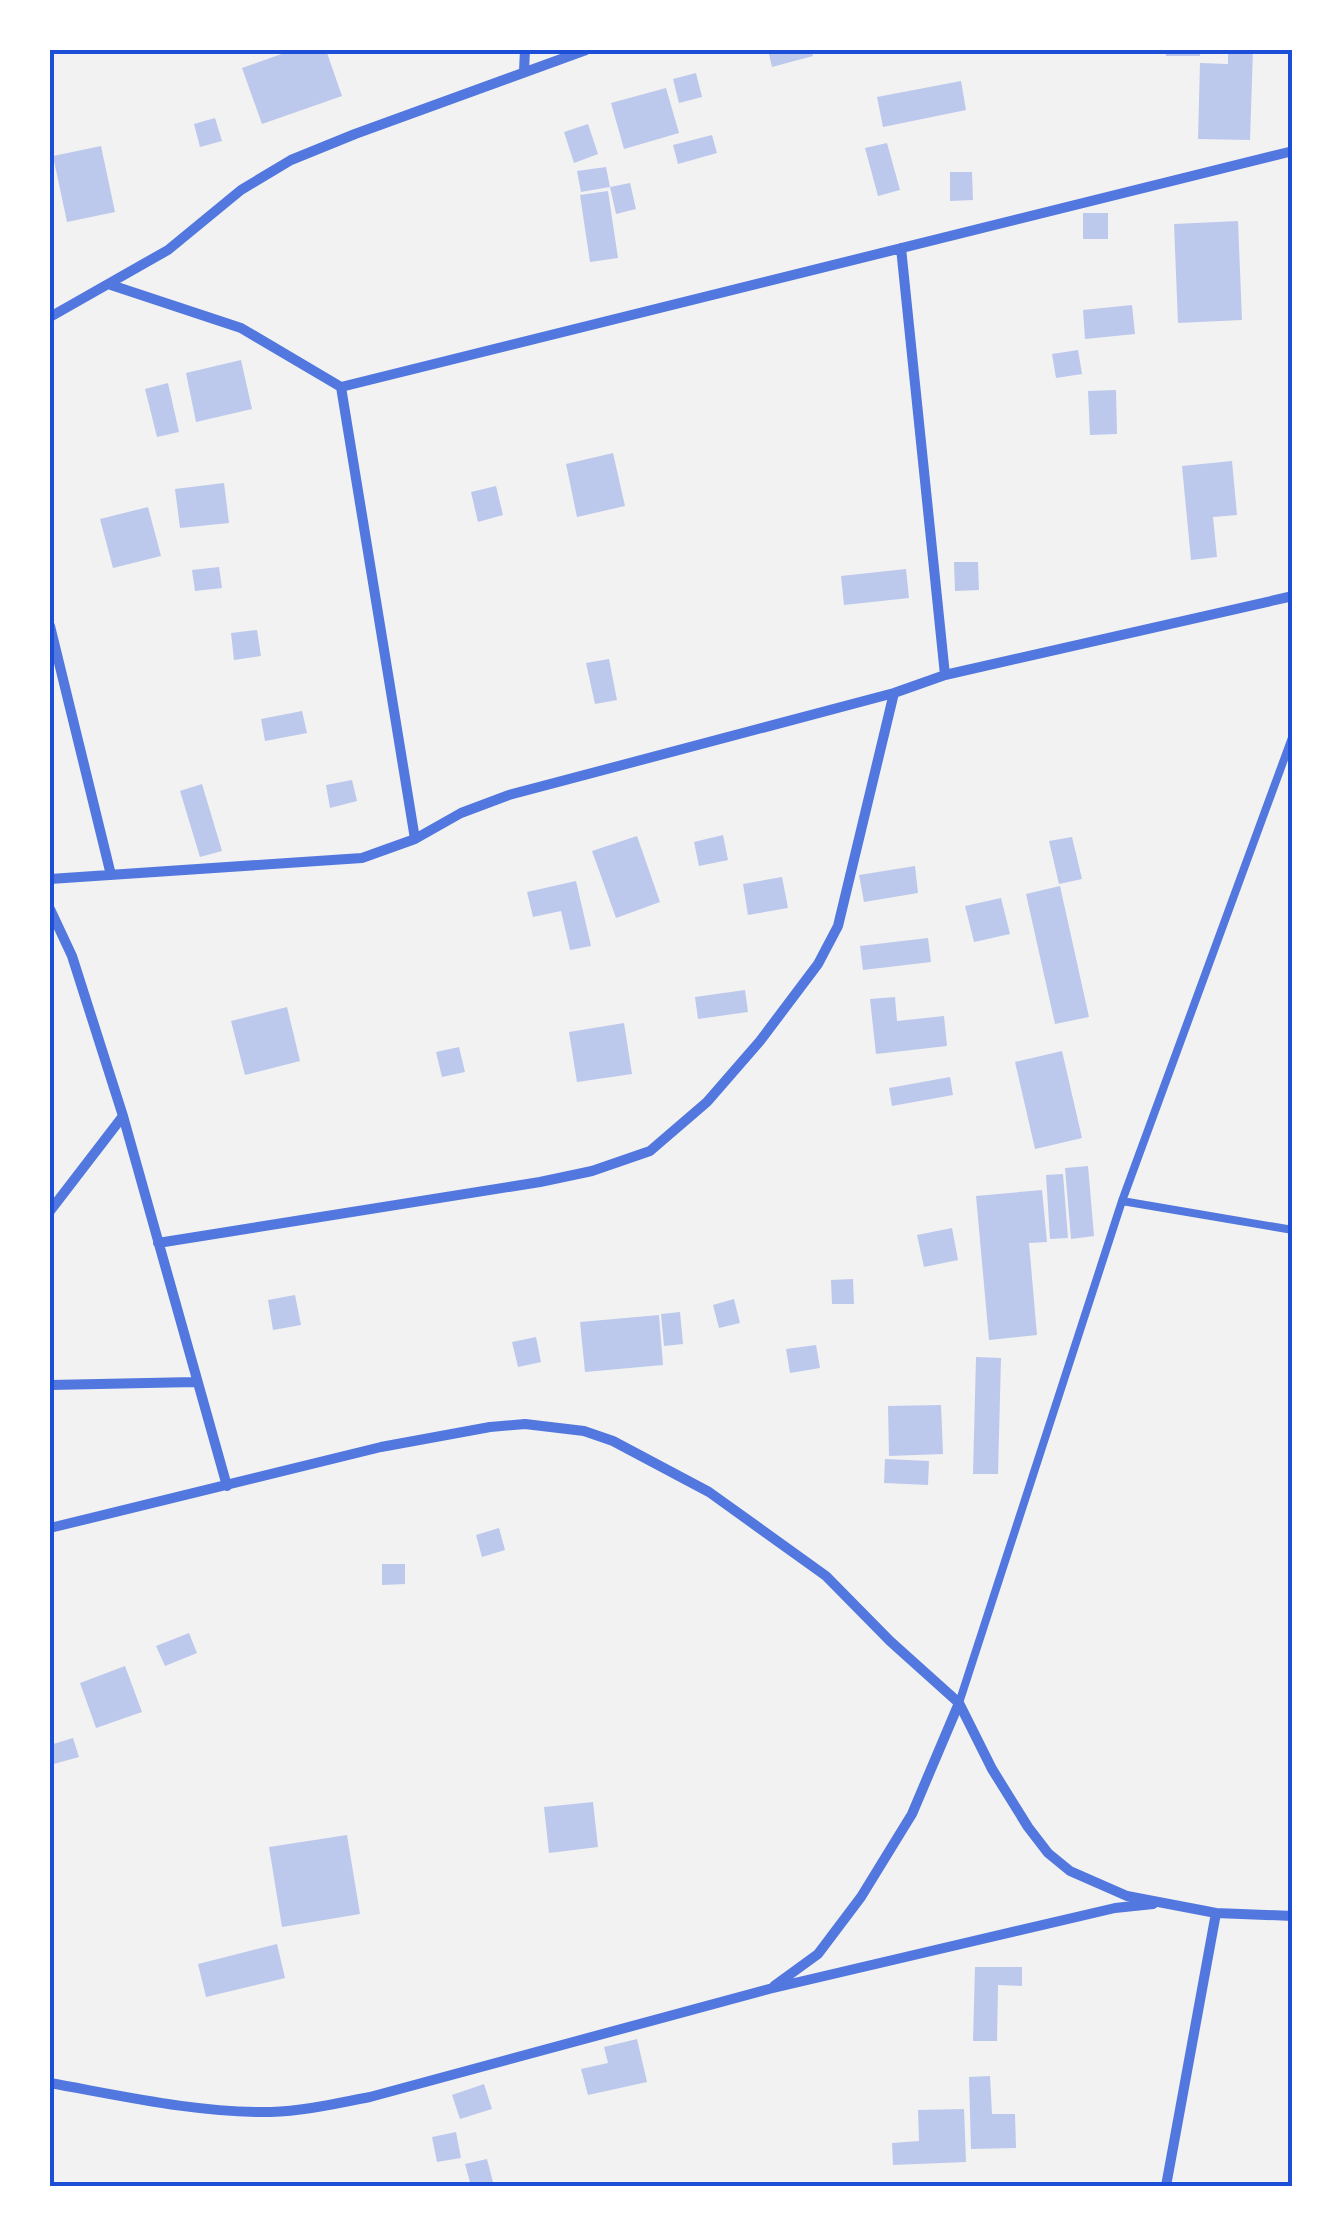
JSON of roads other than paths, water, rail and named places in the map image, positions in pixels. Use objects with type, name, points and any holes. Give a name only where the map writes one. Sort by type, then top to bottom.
[{"type":"street","points":[[524,71],[525,50]]},
{"type":"street","points":[[50,317],[168,250],[241,190],[291,160],[586,50]]},
{"type":"street","points":[[110,284],[240,328],[341,387],[1293,151]]},
{"type":"street","points":[[901,248],[945,675]]},
{"type":"street","points":[[341,387],[415,839]]},
{"type":"street","points":[[50,879],[362,858],[415,839],[461,813],[509,795],[894,693],[945,675],[1293,596]]},
{"type":"street","points":[[50,626],[111,875]]},
{"type":"street","points":[[158,1243],[540,1182],[592,1171],[650,1151],[707,1102],[760,1041],[818,964],[838,926],[894,693]]},
{"type":"street","points":[[50,910],[72,956],[123,1116],[227,1486]]},
{"type":"street","points":[[50,1211],[123,1116]]},
{"type":"street","points":[[50,1385],[195,1382]]},
{"type":"street","points":[[50,1528],[381,1448],[490,1427],[525,1424],[584,1431],[612,1441],[709,1492],[826,1576],[958,1702],[1000,1782],[1048,1853],[1070,1871],[1127,1896],[1216,1913],[1293,1916]]},
{"type":"street","points":[[769,1988],[818,1954],[860,1897],[912,1814],[958,1702]]},
{"type":"street","points":[[50,2083],[234,2111],[320,2107],[769,1988],[1115,1908],[1169,1902]]},
{"type":"street","points":[[1166,2186],[1216,1913]]},
{"type":"lane","points":[[958,1702],[1122,1201],[1293,735]]},
{"type":"lane","points":[[1122,1201],[1293,1230]]}]
